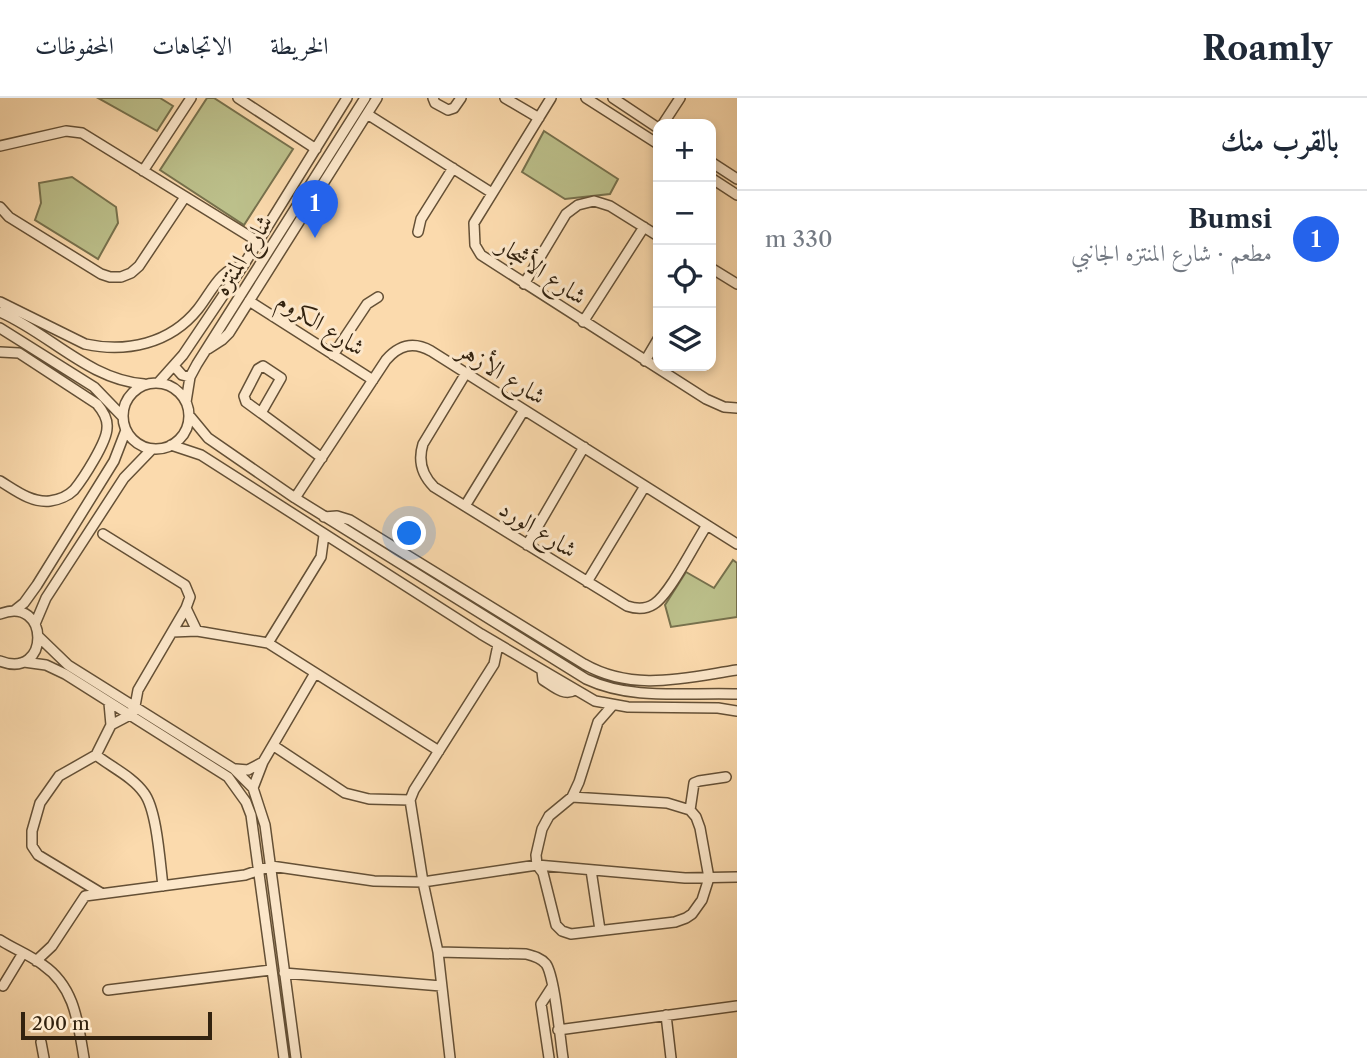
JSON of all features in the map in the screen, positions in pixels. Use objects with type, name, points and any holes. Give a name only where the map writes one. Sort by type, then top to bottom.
[{"type":"street","points":[[144,171],[191,98]]},
{"type":"street","name":"شارع المنتزه","points":[[158,383],[174,366],[243,266],[347,98]]},
{"type":"street","name":"شارع المنتزه","points":[[186,402],[190,377],[206,349],[365,98]]},
{"type":"street","points":[[206,349],[222,340],[249,301],[377,98]]},
{"type":"street","points":[[433,98],[435,103],[447,110],[454,108],[461,98]]},
{"type":"street","points":[[505,98],[539,118]]},
{"type":"street","name":"شارع الأشجار","points":[[551,98],[474,223],[475,245],[487,261],[706,400],[724,407],[737,408]]},
{"type":"street","points":[[586,98],[653,134]]},
{"type":"street","points":[[613,98],[653,133]]},
{"type":"street","points":[[666,119],[680,98]]},
{"type":"street","points":[[243,99],[316,149]]},
{"type":"street","points":[[367,114],[492,193]]},
{"type":"street","points":[[333,119],[346,127]]},
{"type":"street","points":[[0,146],[74,131],[89,137],[257,242]]},
{"type":"street","points":[[716,165],[737,179]]},
{"type":"street","points":[[418,232],[421,219],[453,168]]},
{"type":"street","points":[[716,181],[737,195]]},
{"type":"street","points":[[0,207],[9,217],[92,269],[110,277],[121,277],[139,266],[186,197]]},
{"type":"street","points":[[524,285],[566,214],[586,202],[601,202],[653,233]]},
{"type":"street","points":[[583,322],[644,227]]},
{"type":"street","points":[[0,312],[100,347],[131,347],[166,335],[185,323],[223,275],[235,267],[243,266],[255,273]]},
{"type":"street","points":[[716,271],[737,284]]},
{"type":"street","points":[[333,355],[367,304],[378,297]]},
{"type":"street","name":"شارع الكروم","points":[[249,301],[373,380]]},
{"type":"street","points":[[0,302],[108,377],[127,383],[169,385],[179,392],[186,402],[189,415],[206,436],[324,517],[586,679],[601,686],[636,693],[737,694]]},
{"type":"street","points":[[0,328],[94,387],[122,416],[126,430],[137,443],[152,449],[171,445],[183,436],[189,415]]},
{"type":"street","name":"شارع الأزهر","points":[[295,498],[393,352],[412,344],[422,346],[466,373],[737,544]]},
{"type":"street","points":[[645,361],[653,347]]},
{"type":"street","points":[[0,352],[19,353],[97,404],[103,411],[107,428],[102,445],[75,489],[61,498],[48,501],[33,499],[0,481]]},
{"type":"street","points":[[174,366],[182,375],[190,377]]},
{"type":"street","points":[[261,413],[281,378],[262,366],[244,396],[246,402],[322,458]]},
{"type":"street","name":"شارع الورد","points":[[466,373],[423,444],[420,461],[429,482],[465,506],[627,607],[642,609],[661,597],[707,525]]},
{"type":"street","points":[[122,416],[126,400],[131,393],[146,384]]},
{"type":"street","points":[[465,506],[524,410]]},
{"type":"street","points":[[5,612],[24,603],[37,585],[114,461],[126,430]]},
{"type":"street","points":[[171,445],[201,455],[515,656],[595,701],[612,706],[737,711]]},
{"type":"street","points":[[527,545],[584,447]]},
{"type":"street","points":[[35,624],[51,590],[124,478],[152,449]]},
{"type":"street","points":[[587,582],[646,486]]},
{"type":"street","points":[[324,517],[337,516],[350,520],[583,664],[611,677],[629,681],[665,681],[737,670]]},
{"type":"street","points":[[103,534],[185,585],[190,597],[138,690],[130,715],[111,725]]},
{"type":"street","points":[[268,643],[321,557],[324,535]]},
{"type":"street","points":[[321,557],[340,546]]},
{"type":"street","points":[[407,588],[415,574]]},
{"type":"street","points":[[186,608],[197,631]]},
{"type":"street","points":[[5,612],[30,617],[39,638],[61,660],[135,706],[253,788],[265,825],[284,973],[284,1058]]},
{"type":"street","points":[[172,632],[197,631],[268,643],[439,751]]},
{"type":"street","points":[[24,662],[35,652],[39,638]]},
{"type":"street","points":[[450,1058],[438,953],[423,882],[411,800],[414,790],[495,664],[498,645]]},
{"type":"street","points":[[495,664],[515,656]]},
{"type":"street","points":[[0,661],[46,665],[58,670],[109,703],[231,773],[251,815],[271,970],[296,1058]]},
{"type":"street","points":[[1,673],[11,664]]},
{"type":"street","points":[[253,788],[263,762],[315,673]]},
{"type":"street","points":[[115,693],[138,690]]},
{"type":"street","points":[[595,701],[598,722]]},
{"type":"street","points":[[102,894],[38,855],[32,846],[32,831],[40,803],[59,776],[96,755],[111,725],[109,703]]},
{"type":"street","points":[[572,797],[667,803],[690,810],[700,828],[709,878],[702,900],[692,914],[674,922],[571,934],[559,929],[543,873],[537,865],[538,843],[545,822],[555,809],[572,797],[598,722],[612,706]]},
{"type":"street","points":[[274,746],[345,793],[356,797],[411,800]]},
{"type":"street","points":[[96,755],[145,793],[157,838],[163,886]]},
{"type":"street","points":[[231,773],[248,770],[263,762]]},
{"type":"street","points":[[690,810],[694,783],[726,778]]},
{"type":"street","points":[[579,782],[590,798]]},
{"type":"street","points":[[258,875],[271,866],[374,881],[423,882],[537,865],[709,878],[737,877]]},
{"type":"street","points":[[40,963],[86,896],[244,875],[271,877],[286,869]]},
{"type":"street","points":[[591,870],[600,930]]},
{"type":"street","points":[[79,882],[86,896]]},
{"type":"street","points":[[0,938],[40,963],[63,984],[78,1019],[83,1058]]},
{"type":"street","points":[[3,986],[23,953]]},
{"type":"street","points":[[438,953],[526,954],[537,957],[548,968],[562,1058]]},
{"type":"street","points":[[108,990],[271,970]]},
{"type":"street","points":[[284,973],[441,986]]},
{"type":"street","points":[[549,1058],[541,1004],[552,987]]},
{"type":"street","points":[[558,1030],[737,1006]]},
{"type":"street","points":[[666,1015],[671,1058]]},
{"type":"street","points":[[39,1042],[41,1058]]},
{"type":"green space","points":[[98,98],[160,98],[173,106],[157,131]]},
{"type":"green space","points":[[207,98],[214,98],[293,149],[244,225],[160,170]]},
{"type":"green space","points":[[544,131],[618,179],[610,194],[565,199],[522,172]]},
{"type":"green space","points":[[72,177],[116,207],[118,223],[98,259],[35,220],[41,203],[39,183]]},
{"type":"green space","points":[[733,560],[737,563],[737,617],[671,627],[665,605],[686,572],[714,588]]},
{"type":"place","name":"Bumsi","points":[[315,238]]}]
